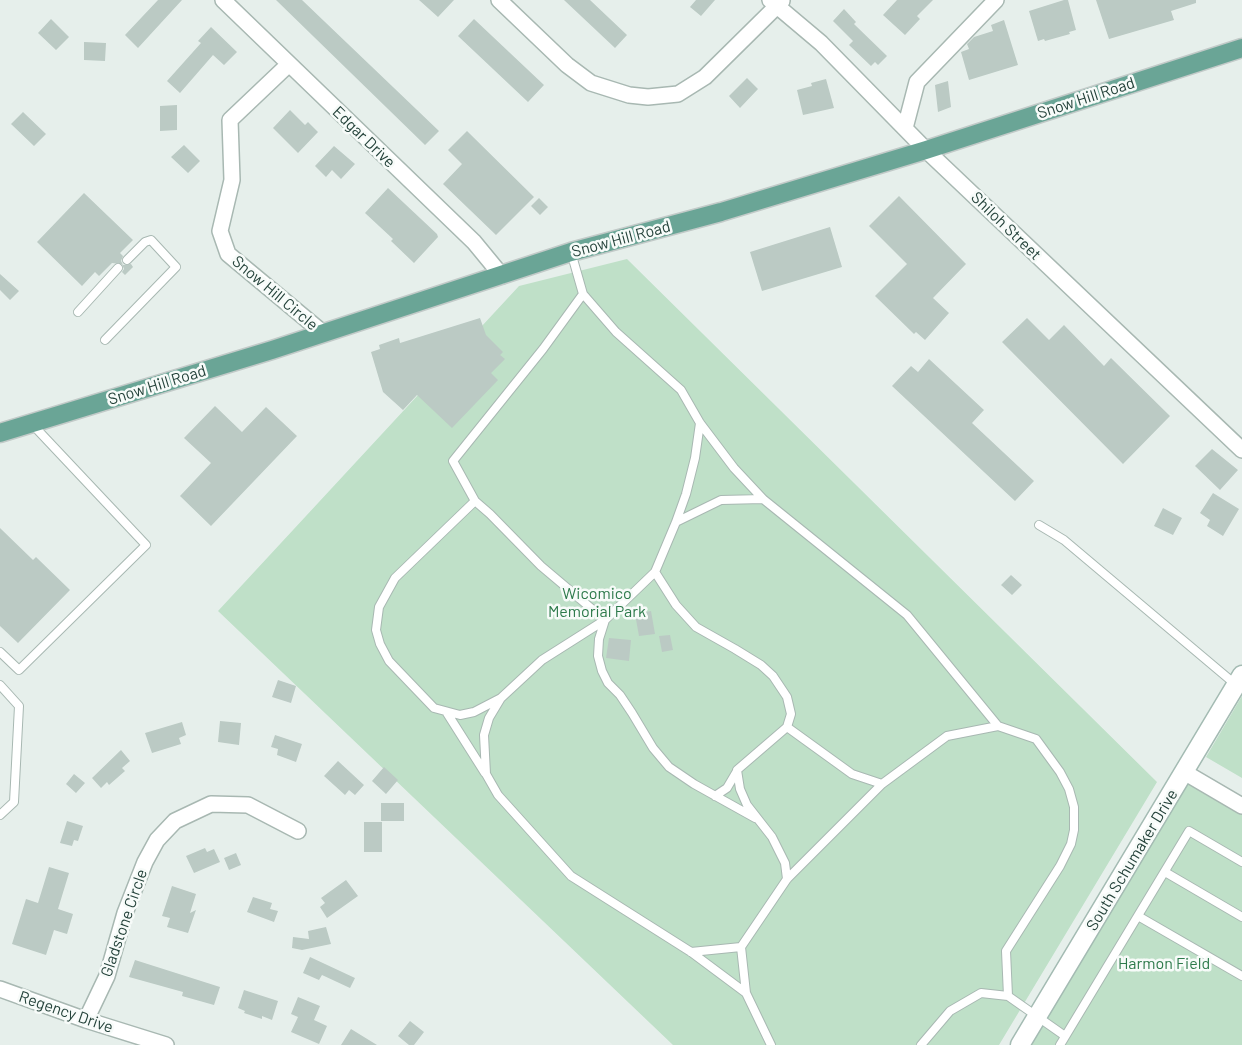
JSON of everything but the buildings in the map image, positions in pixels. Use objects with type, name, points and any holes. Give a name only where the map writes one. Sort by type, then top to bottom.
[{"type":"main road","name":"Snow Hill Road","points":[[0,433],[323,333],[571,252],[721,212],[926,150],[1242,48]]},
{"type":"street","name":"Edgar Drive","points":[[223,0],[474,242],[502,276]]},
{"type":"street","points":[[499,0],[567,65],[591,83],[629,95],[648,97],[678,94],[705,77],[776,2]]},
{"type":"street","points":[[905,128],[917,82],[996,0]]},
{"type":"street","name":"Shiloh Street","points":[[776,2],[926,150],[1242,450]]},
{"type":"street","name":"Snow Hill Circle","points":[[289,64],[230,120],[232,180],[220,231],[228,254],[323,333]]},
{"type":"street","name":"South Schumaker Drive","points":[[1020,1045],[1239,680]]},
{"type":"street","points":[[1184,772],[1242,806]]},
{"type":"street","name":"Gladstone Circle","points":[[86,1020],[107,976],[125,913],[145,862],[157,840],[175,821],[211,804],[248,805],[298,831]]},
{"type":"street","name":"Regency Drive","points":[[0,989],[86,1020],[166,1045]]},
{"type":"lane","points":[[105,340],[176,267],[151,240],[145,242],[127,260]]},
{"type":"lane","points":[[571,252],[583,294],[616,332],[681,390],[700,423],[734,468],[763,499],[907,615],[998,726]]},
{"type":"lane","points":[[78,312],[118,268]]},
{"type":"lane","points":[[583,294],[543,349],[453,461],[474,501],[490,514],[541,566],[605,620]]},
{"type":"lane","points":[[474,501],[395,578],[379,607],[376,630],[389,661],[434,708],[460,715],[474,712],[501,698],[542,660],[605,620],[655,572],[686,494],[695,458],[700,423]]},
{"type":"lane","points":[[0,652],[19,670],[146,545],[32,424]]},
{"type":"lane","points":[[676,522],[721,500],[763,499]]},
{"type":"lane","points":[[1039,525],[1064,540],[1239,680]]},
{"type":"lane","points":[[655,572],[676,604],[696,627],[752,659],[773,676],[787,697],[791,714],[787,727],[737,770],[727,788],[715,796]]},
{"type":"lane","points":[[605,620],[599,639],[598,656],[602,671],[653,748],[669,767],[755,818]]},
{"type":"lane","points":[[0,686],[19,706],[14,802],[0,815]]},
{"type":"lane","points":[[486,774],[484,735],[489,718],[501,698]]},
{"type":"lane","points":[[447,713],[498,795],[571,876],[691,952],[746,993]]},
{"type":"lane","points":[[771,1045],[746,993],[741,947],[787,879],[882,784],[947,736],[998,726],[1036,739],[1070,789],[1074,807],[1074,830],[1067,851],[1039,901],[1006,951],[1008,996]]},
{"type":"lane","points":[[787,727],[852,774],[882,784]]},
{"type":"lane","points":[[737,770],[740,789],[747,805],[772,837],[785,862],[787,879]]},
{"type":"lane","points":[[1059,1045],[1189,831],[1242,862]]},
{"type":"lane","points":[[1165,872],[1242,917]]},
{"type":"lane","points":[[1138,916],[1242,976]]},
{"type":"lane","points":[[691,952],[741,947]]},
{"type":"lane","points":[[921,1045],[950,1011],[981,993],[1008,996],[1065,1036]]},
{"type":"green space","name":"Wicomico Memorial Park","points":[[627,259],[1157,782],[999,1045],[673,1045],[218,611],[519,286]]},
{"type":"green space","points":[[1242,696],[1242,778],[1206,757]]},
{"type":"green space","name":"Harmon Field","points":[[1184,772],[1242,804],[1242,1045],[1026,1045]]}]
